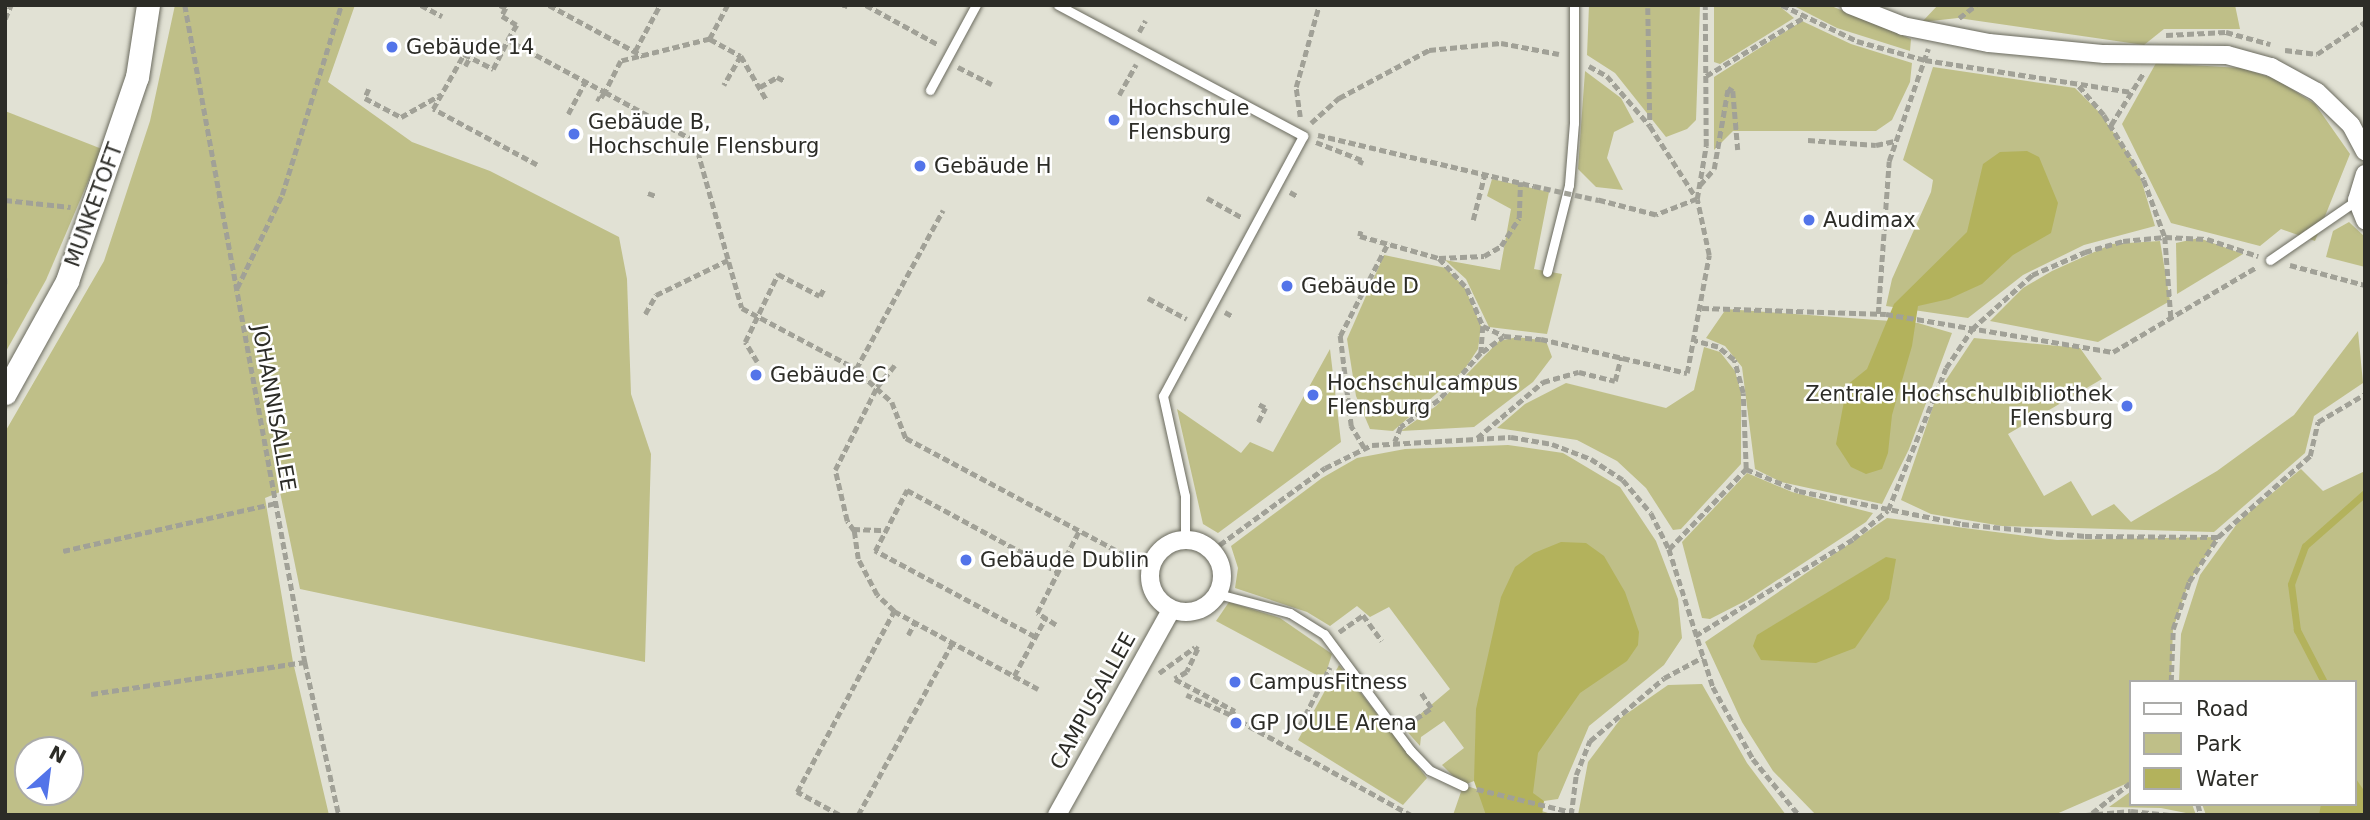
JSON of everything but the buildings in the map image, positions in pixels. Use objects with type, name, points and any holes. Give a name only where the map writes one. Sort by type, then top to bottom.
[{"type":"street","name":"MUNKETOFT","points":[[5,393],[67,281],[137,77],[148,5]]},
{"type":"street","points":[[1850,5],[1931,33],[2047,50],[2227,55],[2271,66],[2316,92],[2351,125],[2365,152]]},
{"type":"street","points":[[2365,174],[2357,200],[2365,220]]},
{"type":"street","points":[[1185,540],[1211,551],[1222,571],[1218,594],[1197,611],[1171,610],[1154,594],[1150,569],[1160,551],[1185,540]]},
{"type":"street","name":"CAMPUSALLEE","points":[[1057,815],[1171,610]]},
{"type":"lane","points":[[930,89],[976,5]]},
{"type":"lane","points":[[1058,5],[1303,135],[1163,396],[1185,496],[1185,540]]},
{"type":"lane","points":[[1547,272],[1569,185],[1574,123],[1571,56],[1574,5]]},
{"type":"lane","points":[[2270,260],[2357,200]]},
{"type":"lane","points":[[1218,594],[1290,613],[1329,640],[1397,733],[1429,770],[1463,786]]},
{"type":"path","points":[[5,19],[11,5]]},
{"type":"path","name":"JOHANNISALLEE","points":[[185,5],[305,662],[339,815]]},
{"type":"path","points":[[236,289],[282,195],[341,5]]},
{"type":"path","points":[[421,5],[442,16]]},
{"type":"path","points":[[500,5],[508,9],[502,16],[517,25],[493,69],[464,54],[433,109],[537,164]]},
{"type":"path","points":[[549,5],[643,56]]},
{"type":"path","points":[[635,51],[650,18],[660,5]]},
{"type":"path","points":[[710,39],[728,5]]},
{"type":"path","points":[[866,5],[992,85]]},
{"type":"path","points":[[1303,135],[1296,88],[1320,5]]},
{"type":"path","points":[[1697,199],[1706,146],[1704,5]]},
{"type":"path","points":[[1782,5],[1803,18],[1857,41],[1925,60],[2132,92]]},
{"type":"path","points":[[1648,8],[1650,126]]},
{"type":"path","points":[[1706,77],[1803,18]]},
{"type":"path","points":[[2281,50],[2317,54],[2365,22]]},
{"type":"path","points":[[1878,314],[1889,161],[1925,60],[1931,33]]},
{"type":"path","points":[[596,98],[600,100],[621,61],[710,39],[741,56],[766,99]]},
{"type":"path","points":[[508,40],[695,141]]},
{"type":"path","points":[[1303,135],[1317,114],[1339,98],[1429,50],[1501,43],[1571,56],[1607,76],[1650,126],[1697,199],[1709,255],[1702,308],[1688,373],[1541,339],[1504,336],[1483,326]]},
{"type":"path","points":[[1119,95],[1143,50]]},
{"type":"path","points":[[2111,125],[2154,54]]},
{"type":"path","points":[[724,86],[741,56]]},
{"type":"path","points":[[465,66],[470,57]]},
{"type":"path","points":[[760,87],[778,78],[785,81]]},
{"type":"path","points":[[568,114],[586,82]]},
{"type":"path","points":[[2078,85],[2111,125],[2144,180],[2165,237],[2171,317]]},
{"type":"path","points":[[1699,186],[1714,169],[1728,88],[1733,91],[1738,150]]},
{"type":"path","points":[[369,89],[365,98],[401,117],[441,95]]},
{"type":"path","points":[[698,135],[695,141],[742,308],[856,369],[892,402],[906,438],[1150,569]]},
{"type":"path","points":[[1329,135],[1656,215],[1697,199]]},
{"type":"path","points":[[1808,140],[1869,145],[1896,141]]},
{"type":"path","points":[[1336,152],[1362,160],[1360,165]]},
{"type":"path","points":[[1473,220],[1485,173]]},
{"type":"path","points":[[1361,231],[1360,236],[1439,258],[1484,256],[1501,246],[1519,218],[1520,182]]},
{"type":"path","points":[[648,193],[656,196]]},
{"type":"path","points":[[1207,198],[1255,224]]},
{"type":"path","points":[[5,200],[58,206]]},
{"type":"path","points":[[856,369],[943,210]]},
{"type":"path","points":[[1695,636],[1853,539],[1888,510],[1912,461],[1925,411],[1972,329],[2032,275],[2085,252],[2123,241],[2165,237],[2207,239],[2270,260],[2365,285]]},
{"type":"path","points":[[1364,448],[1351,426],[1340,335],[1388,243]]},
{"type":"path","points":[[1439,258],[1467,288],[1483,326],[1481,353]]},
{"type":"path","points":[[645,314],[656,295],[728,260]]},
{"type":"path","points":[[1702,308],[1886,314],[2113,352],[2270,260]]},
{"type":"path","points":[[757,362],[745,342],[778,274],[820,296],[824,288]]},
{"type":"path","points":[[5,278],[5,284]]},
{"type":"path","points":[[1148,298],[1200,326]]},
{"type":"path","points":[[1395,442],[1401,426],[1439,400],[1481,353],[1504,336]]},
{"type":"path","points":[[1668,549],[1746,469],[1743,393],[1734,360],[1718,347],[1695,341]]},
{"type":"path","points":[[1477,439],[1544,382],[1579,372],[1615,381],[1621,358]]},
{"type":"path","points":[[895,365],[877,387],[835,470],[847,521],[853,529],[858,559],[867,580],[894,611],[1038,689]]},
{"type":"path","points":[[2171,680],[2173,629],[2189,582],[2218,537],[2310,456],[2318,422],[2365,394]]},
{"type":"path","points":[[1258,422],[1265,408],[1259,405]]},
{"type":"path","points":[[1211,551],[1325,468],[1364,448],[1395,442],[1477,439],[1552,444],[1591,459],[1623,480],[1651,513],[1668,549],[1703,657],[1753,759],[1799,815]]},
{"type":"path","points":[[1746,469],[1799,491],[1962,524],[2085,536],[2218,537]]},
{"type":"path","points":[[1035,637],[875,551],[907,491],[1051,571],[1058,572]]},
{"type":"path","points":[[63,551],[276,503]]},
{"type":"path","points":[[853,529],[896,528]]},
{"type":"path","points":[[1056,625],[1035,612],[1079,531]]},
{"type":"path","points":[[839,815],[797,792],[894,611]]},
{"type":"path","points":[[1329,640],[1363,615],[1382,641]]},
{"type":"path","points":[[1014,676],[1046,617]]},
{"type":"path","points":[[908,635],[915,622]]},
{"type":"path","points":[[858,815],[951,643]]},
{"type":"path","points":[[1139,664],[1161,674],[1195,647],[1198,649],[1187,672],[1175,678],[1235,710],[1230,715]]},
{"type":"path","points":[[1300,725],[1339,651]]},
{"type":"path","points":[[1463,786],[1571,814],[1576,775],[1590,741],[1664,678],[1703,657]]},
{"type":"path","points":[[91,694],[305,662]]},
{"type":"path","points":[[1397,733],[1431,708],[1420,693]]},
{"type":"path","points":[[1186,695],[1230,715],[1411,815]]},
{"type":"path","points":[[2088,814],[2128,784]]},
{"type":"path","points":[[832,811],[836,803]]},
{"type":"path","points":[[2088,814],[2170,815]]},
{"type":"green space","points":[[175,5],[355,5],[328,82],[412,142],[490,171],[619,237],[627,279],[631,394],[651,454],[645,662],[300,589],[280,492],[265,498],[293,662],[329,815],[5,815],[5,432],[104,261],[150,121]]},
{"type":"green space","points":[[1589,5],[1700,5],[1696,120],[1687,129],[1666,137],[1615,73],[1587,55]]},
{"type":"green space","points":[[1714,5],[1778,5],[1794,18],[1720,64],[1714,62]]},
{"type":"green space","points":[[1792,5],[1829,5],[1911,39],[1910,51],[1837,28]]},
{"type":"green space","points":[[1938,5],[2235,5],[2240,29],[2164,29],[2144,45],[1958,18],[1922,22]]},
{"type":"green space","points":[[1802,21],[1851,44],[1912,63],[1910,82],[1892,120],[1876,131],[1733,131],[1714,150],[1714,77]]},
{"type":"green space","points":[[2156,63],[2241,68],[2276,79],[2315,104],[2350,154],[2315,241],[2281,229],[2260,246],[2171,223],[2122,124]]},
{"type":"green space","points":[[1933,67],[2075,88],[2099,112],[2137,166],[2155,226],[2084,245],[2023,275],[1968,318],[1886,306],[1892,279],[1931,192],[1933,180],[1903,160]]},
{"type":"green space","points":[[1585,71],[1621,98],[1634,122],[1614,132],[1607,158],[1623,190],[1596,187],[1578,169]]},
{"type":"green space","points":[[5,111],[102,149],[46,280],[5,353]]},
{"type":"green space","points":[[1492,179],[1549,192],[1534,269],[1562,274],[1547,334],[1489,327],[1466,279],[1445,260],[1500,270],[1511,209],[1487,196]]},
{"type":"green space","points":[[2349,222],[2365,237],[2365,267],[2326,257],[2333,231]]},
{"type":"green space","points":[[2199,238],[2243,254],[2177,294],[2176,243]]},
{"type":"green space","points":[[2160,241],[2170,301],[2098,342],[1990,321],[2023,288],[2052,271],[2112,244]]},
{"type":"green space","points":[[1384,255],[1446,268],[1465,288],[1481,326],[1478,349],[1464,370],[1393,431],[1370,429],[1356,396],[1347,339]]},
{"type":"green space","points":[[1726,309],[1918,323],[1952,333],[1909,449],[1882,504],[1781,482],[1755,469],[1742,367],[1725,346],[1706,338]]},
{"type":"green space","points":[[2358,331],[2363,383],[2314,416],[2305,453],[2214,532],[2002,526],[1931,514],[1901,500],[1938,392],[1974,338],[2080,348],[2102,379],[2008,434],[2044,496],[2071,481],[2092,516],[2114,504],[2131,522],[2217,471],[2294,415]]},
{"type":"green space","points":[[1518,337],[1546,341],[1552,357],[1533,382],[1474,427],[1401,431],[1436,406],[1499,341]]},
{"type":"green space","points":[[1704,347],[1720,352],[1735,371],[1741,393],[1741,464],[1681,529],[1673,530],[1646,488],[1617,461],[1577,440],[1497,428],[1525,404],[1566,383],[1666,408],[1694,390]]},
{"type":"green space","points":[[1330,349],[1341,442],[1218,533],[1203,524],[1177,409],[1241,453],[1250,442],[1273,452]]},
{"type":"green space","points":[[1508,445],[1563,453],[1620,487],[1656,541],[1678,599],[1682,638],[1664,665],[1589,726],[1558,799],[1544,801],[1474,781],[1464,785],[1554,815],[1453,815],[1463,786],[1442,765],[1464,748],[1444,721],[1421,737],[1420,746],[1404,728],[1450,689],[1389,607],[1370,617],[1357,606],[1330,626],[1307,612],[1235,588],[1238,568],[1231,546],[1322,478],[1357,458],[1405,449]]},
{"type":"green space","points":[[2301,469],[2323,491],[2365,471],[2365,815],[2206,815],[2203,806],[2356,806],[2356,680],[2179,680],[2181,634],[2200,575],[2239,521]]},
{"type":"green space","points":[[1747,473],[1792,492],[1873,513],[1866,522],[1747,600],[1710,619],[1702,618],[1682,542]]},
{"type":"green space","points":[[1887,518],[2057,540],[2218,537],[2189,582],[2173,629],[2171,680],[2128,680],[2128,783],[2054,815],[1816,815],[1773,771],[1742,722],[1705,642]]},
{"type":"green space","points":[[1229,602],[1280,618],[1332,654],[1324,679],[1216,621]]},
{"type":"green space","points":[[1339,665],[1427,778],[1403,805],[1298,740]]},
{"type":"green space","points":[[1702,684],[1747,763],[1786,815],[1578,815],[1588,762],[1622,717],[1668,685]]},
{"type":"green space","points":[[2128,793],[2128,806],[2193,806],[2196,815],[2161,808],[2109,807]]},
{"type":"water","points":[[2027,151],[2039,157],[2058,203],[2051,233],[2013,255],[1982,284],[1949,299],[1918,306],[1912,346],[1892,415],[1888,453],[1882,469],[1866,474],[1851,467],[1836,444],[1847,385],[1867,369],[1894,304],[1967,232],[1983,164],[2000,152]]},
{"type":"water","points":[[1561,542],[1586,543],[1604,556],[1625,592],[1639,632],[1638,645],[1627,661],[1580,693],[1538,753],[1533,793],[1544,801],[1542,815],[1486,815],[1474,781],[1476,709],[1501,597],[1515,567],[1534,553]]},
{"type":"water","points":[[1886,557],[1896,559],[1889,599],[1855,648],[1816,663],[1761,660],[1753,646],[1757,635]]},
{"type":"water","points":[[2356,779],[2365,792],[2365,815],[2319,815],[2321,806],[2356,806]]},
{"type":"waterway","points":[[2323,680],[2297,630],[2291,584],[2305,546],[2365,493]]},
{"type":"place","name":"Gebäude 14","points":[[392,47]]},
{"type":"place","name":"Hochschule Flensburg","points":[[1114,120]]},
{"type":"place","name":"Gebäude B, Hochschule Flensburg","points":[[574,134]]},
{"type":"place","name":"Gebäude H","points":[[920,166]]},
{"type":"place","name":"Audimax","points":[[1809,220]]},
{"type":"place","name":"Gebäude D","points":[[1287,286]]},
{"type":"place","name":"Gebäude C","points":[[756,375]]},
{"type":"place","name":"Hochschulcampus Flensburg","points":[[1313,395]]},
{"type":"place","name":"Zentrale Hochschulbibliothek Flensburg","points":[[2127,406]]},
{"type":"place","name":"Gebäude Dublin","points":[[966,560]]},
{"type":"place","name":"CampusFitness","points":[[1235,682]]},
{"type":"place","name":"GP JOULE Arena","points":[[1236,723]]}]
